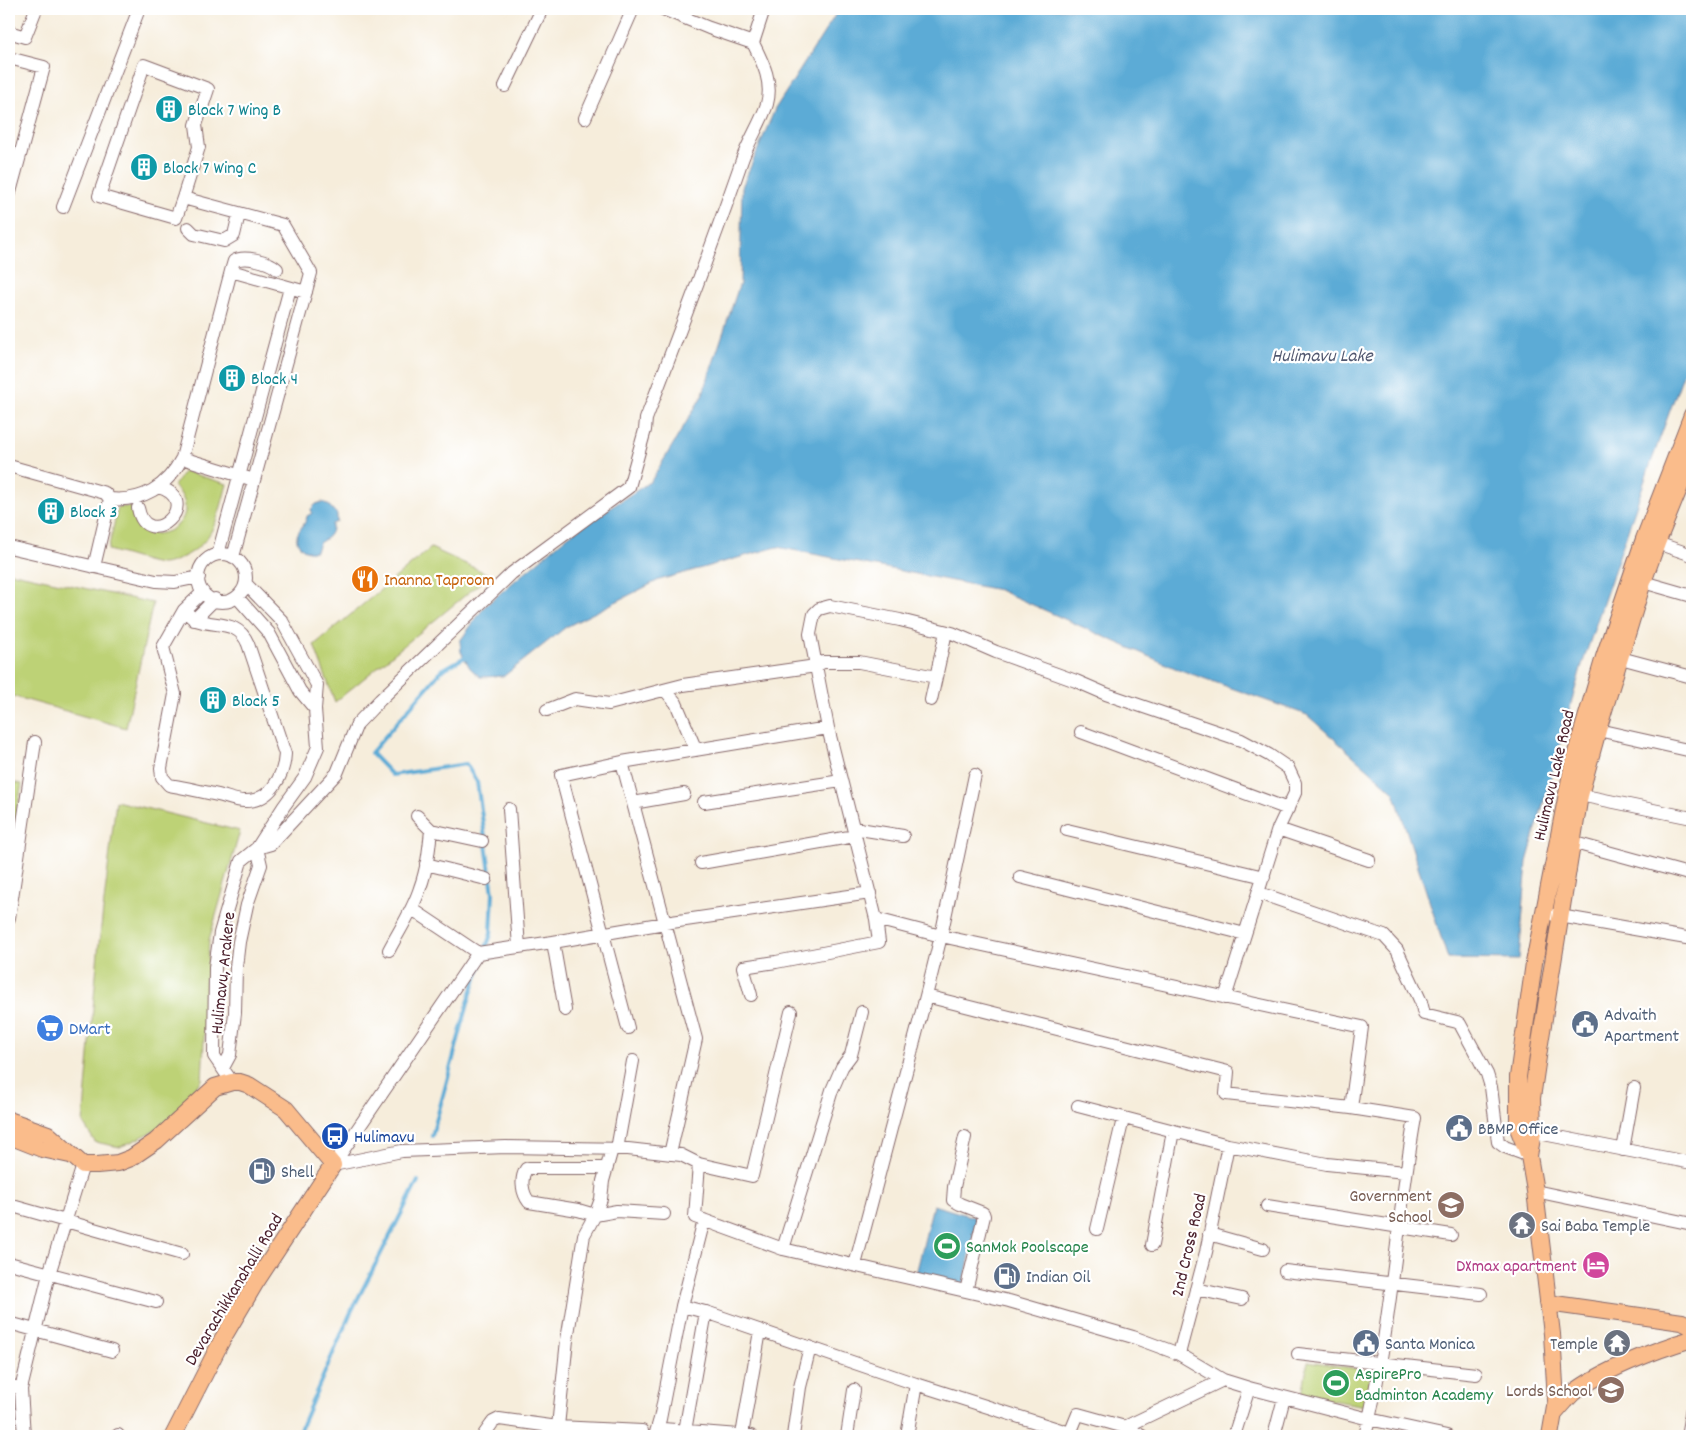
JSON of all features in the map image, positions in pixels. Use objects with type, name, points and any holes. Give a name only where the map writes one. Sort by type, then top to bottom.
[{"type":"main road","name":"Hulimavu Lake Road","points":[[1550,1436],[1556,1401],[1552,1334],[1535,1191],[1529,1156],[1518,1128],[1518,1077],[1534,963],[1552,914],[1571,842],[1580,796],[1598,730],[1612,656],[1644,539],[1692,415]]},
{"type":"main road","name":"Hulimavu Lake Road","points":[[1529,1156],[1533,1132],[1532,1098],[1552,914],[1573,763],[1612,656],[1692,457]]},
{"type":"main road","points":[[9,1120],[48,1134],[83,1165],[118,1163],[131,1158],[156,1140],[215,1087],[232,1082],[240,1082],[249,1085],[286,1109],[333,1165]]},
{"type":"main road","points":[[9,1136],[42,1149],[70,1154]]},
{"type":"main road","name":"Devarachikkanahalli Road","points":[[173,1436],[223,1338],[256,1282],[333,1165]]},
{"type":"main road","points":[[1548,1303],[1682,1322],[1692,1327]]},
{"type":"main road","points":[[1554,1413],[1574,1393],[1606,1373],[1692,1339]]},
{"type":"street","points":[[9,32],[25,37],[36,9]]},
{"type":"street","points":[[63,207],[139,9]]},
{"type":"street","points":[[505,86],[542,9]]},
{"type":"street","points":[[585,118],[633,9]]},
{"type":"street","points":[[662,9],[753,43]]},
{"type":"street","points":[[256,848],[271,844],[337,773],[357,724],[380,700],[512,574],[629,487],[645,430],[646,419],[746,150],[767,104],[769,85],[766,69],[753,43],[764,9]]},
{"type":"street","points":[[9,58],[44,68],[9,196]]},
{"type":"street","points":[[144,65],[208,89],[196,125],[199,147],[183,198],[176,218],[99,196],[144,65]]},
{"type":"street","points":[[183,198],[283,225],[311,273],[233,557]]},
{"type":"street","points":[[188,228],[194,234],[224,241],[234,235],[239,214]]},
{"type":"street","points":[[110,499],[130,499],[158,488],[172,475],[182,458],[234,262],[244,258],[270,264],[277,269]]},
{"type":"street","points":[[231,271],[306,292]]},
{"type":"street","points":[[218,554],[290,288]]},
{"type":"street","points":[[182,458],[254,480]]},
{"type":"street","points":[[9,466],[105,493],[110,499]]},
{"type":"street","points":[[138,508],[139,514],[146,523],[158,526],[169,523],[176,513],[176,502],[169,492],[158,488]]},
{"type":"street","points":[[94,567],[110,499]]},
{"type":"street","points":[[1657,543],[1692,555]]},
{"type":"street","points":[[9,547],[165,582],[183,581],[198,576]]},
{"type":"street","points":[[246,584],[237,597],[223,602],[209,598],[203,592],[198,576],[204,562],[218,554],[226,554],[240,562],[244,568],[246,584],[282,621],[317,685],[315,708],[318,747],[305,777],[256,848]]},
{"type":"street","points":[[1643,582],[1692,596]]},
{"type":"street","points":[[184,610],[194,620],[234,628],[243,635],[248,644],[285,754],[283,768],[276,783],[262,797],[246,801],[169,785],[162,777],[175,694],[163,647],[184,610],[203,592]]},
{"type":"street","points":[[237,597],[269,634],[300,691],[315,708]]},
{"type":"street","points":[[194,620],[215,600]]},
{"type":"street","points":[[751,995],[744,967],[879,942],[870,893],[828,728],[810,634],[814,614],[819,609],[830,606],[900,620],[946,632],[1106,694],[1241,740],[1288,768],[1296,783],[1295,793],[1278,829],[1225,998]]},
{"type":"street","points":[[931,700],[946,632]]},
{"type":"street","points":[[1612,656],[1692,677]]},
{"type":"street","points":[[547,710],[575,699],[609,704],[683,684],[816,666],[824,662],[859,662],[936,677]]},
{"type":"street","points":[[665,690],[676,703],[696,750]]},
{"type":"street","points":[[628,1028],[561,775],[622,762],[828,728]]},
{"type":"street","points":[[1598,730],[1692,751]]},
{"type":"street","points":[[1081,732],[1288,809]]},
{"type":"street","points":[[9,918],[35,742]]},
{"type":"street","points":[[622,762],[696,1038],[670,1154]]},
{"type":"street","points":[[854,1265],[941,936],[975,775]]},
{"type":"street","points":[[704,802],[841,781]]},
{"type":"street","points":[[633,803],[684,794]]},
{"type":"street","points":[[1580,796],[1692,818]]},
{"type":"street","points":[[509,809],[518,947]]},
{"type":"street","points":[[417,816],[431,830],[482,841]]},
{"type":"street","points":[[1278,829],[1369,860]]},
{"type":"street","points":[[389,950],[412,909],[420,887],[426,864],[431,830]]},
{"type":"street","points":[[1067,830],[1264,877]]},
{"type":"street","points":[[701,863],[854,832],[903,836]]},
{"type":"street","points":[[1571,842],[1692,875]]},
{"type":"street","name":"Hulimavu, Arakere","points":[[256,848],[261,866],[247,905],[239,942],[236,967],[236,1013],[230,1055],[223,1068],[214,1056],[215,967],[220,933],[241,861],[256,848]]},
{"type":"street","points":[[426,864],[486,879]]},
{"type":"street","points":[[1020,877],[1245,934]]},
{"type":"street","points":[[412,909],[483,952],[553,942],[665,922],[870,893]]},
{"type":"street","points":[[1259,893],[1384,936],[1397,950],[1421,1002],[1424,1014],[1460,1024],[1480,1058],[1491,1088],[1498,1142],[1505,1147],[1529,1156]]},
{"type":"street","points":[[1552,914],[1692,939]]},
{"type":"street","points":[[876,919],[941,936],[1362,1027],[1351,1108]]},
{"type":"street","points":[[553,942],[565,1010]]},
{"type":"street","points":[[333,1165],[483,952]]},
{"type":"street","points":[[926,996],[1228,1072],[1226,1094],[1351,1108],[1415,1118],[1405,1172],[1380,1364],[1365,1436]]},
{"type":"street","points":[[333,1165],[388,1153],[420,1150],[506,1147],[614,1149],[681,1156],[699,1164],[752,1176],[791,1012]]},
{"type":"street","points":[[782,1249],[832,1090],[842,1067],[850,1055],[862,1012]]},
{"type":"street","points":[[558,1432],[567,1340],[584,1235],[595,1215],[601,1198],[607,1168],[614,1149],[633,1061]]},
{"type":"street","points":[[223,1068],[224,1073],[232,1082]]},
{"type":"street","points":[[1623,1150],[1634,1088]]},
{"type":"street","points":[[1078,1106],[1228,1145],[1327,1164],[1405,1172]]},
{"type":"street","points":[[1097,1229],[1123,1119]]},
{"type":"street","points":[[1152,1245],[1173,1131]]},
{"type":"street","points":[[1533,1132],[1692,1163]]},
{"type":"street","points":[[965,1137],[953,1200],[983,1213],[984,1216],[966,1291]]},
{"type":"street","name":"2nd Cross Road","points":[[1179,1354],[1210,1234],[1228,1145]]},
{"type":"street","points":[[699,1164],[695,1217],[782,1249],[1009,1301],[1133,1337],[1179,1354],[1223,1380],[1249,1388],[1369,1419],[1448,1436]]},
{"type":"street","points":[[24,1436],[15,1387],[35,1330],[49,1274],[83,1165]]},
{"type":"street","points":[[607,1168],[529,1168],[523,1174],[522,1186],[529,1202],[578,1210],[595,1215],[617,1211],[664,1214]]},
{"type":"street","points":[[1535,1191],[1692,1224]]},
{"type":"street","points":[[9,1205],[182,1254]]},
{"type":"street","points":[[1267,1206],[1451,1235]]},
{"type":"street","points":[[704,1220],[682,1306],[660,1419],[659,1433],[685,1430],[746,1436],[760,1331]]},
{"type":"street","points":[[1210,1234],[1263,1249]]},
{"type":"street","points":[[9,1263],[156,1302]]},
{"type":"street","points":[[1285,1271],[1481,1294]]},
{"type":"street","points":[[1196,1290],[1242,1299]]},
{"type":"street","points":[[682,1306],[706,1312],[1069,1435],[1078,1414],[1125,1427],[1142,1436]]},
{"type":"street","points":[[685,1430],[706,1312]]},
{"type":"street","points":[[9,1323],[112,1351]]},
{"type":"street","points":[[793,1436],[800,1387],[810,1347]]},
{"type":"street","points":[[1298,1354],[1476,1374]]},
{"type":"street","points":[[1125,1427],[1223,1380]]},
{"type":"street","points":[[907,1436],[916,1384]]},
{"type":"street","points":[[1234,1436],[1249,1388]]},
{"type":"street","points":[[847,1436],[854,1390]]},
{"type":"street","points":[[1274,1436],[1284,1398]]},
{"type":"street","points":[[1687,1436],[1692,1408]]},
{"type":"street","points":[[483,1436],[496,1420],[558,1432],[642,1431]]},
{"type":"green space","points":[[184,471],[227,484],[218,517],[202,544],[180,558],[164,564],[149,562],[108,550],[118,507],[131,507],[136,523],[146,531],[158,534],[169,531],[179,523],[185,513],[184,500],[174,486]]},
{"type":"green space","points":[[431,548],[490,575],[335,702],[314,645]]},
{"type":"green space","points":[[9,572],[153,603],[126,728],[9,695]]},
{"type":"green space","points":[[9,782],[22,784],[9,855]]},
{"type":"green space","points":[[116,801],[240,831],[209,940],[202,1080],[163,1127],[120,1147],[95,1142],[83,1123],[98,952]]},
{"type":"green space","name":"AspirePro Badminton Academy","points":[[1308,1361],[1371,1371],[1365,1406],[1302,1395]]},
{"type":"water","name":"Hulimavu Lake","points":[[839,9],[1692,9],[1692,350],[1648,471],[1581,668],[1527,862],[1519,960],[1448,959],[1394,792],[1307,715],[1175,668],[999,590],[777,547],[659,580],[566,627],[504,676],[480,677],[470,668],[461,652],[460,641],[485,606],[568,536],[651,481],[702,396],[740,283],[742,187],[775,109]]},
{"type":"water","points":[[322,502],[337,514],[337,522],[332,524],[330,534],[319,543],[316,551],[307,551],[297,542],[298,534],[307,516],[312,513],[311,509],[316,504]]},
{"type":"water","name":"SanMok Poolscape","points":[[933,1205],[977,1218],[964,1285],[916,1274]]},
{"type":"waterway","points":[[467,656],[442,670],[371,753],[392,775],[466,764],[477,782],[493,893],[491,934],[486,948]]},
{"type":"waterway","points":[[432,1136],[470,996],[484,955]]},
{"type":"waterway","points":[[297,1436],[351,1312],[418,1181]]},
{"type":"place","name":"Block 7 Wing B","points":[[169,109]]},
{"type":"place","name":"Block 7 Wing C","points":[[144,167]]},
{"type":"place","name":"Block 4","points":[[232,378]]},
{"type":"place","name":"Block 3","points":[[51,511]]},
{"type":"place","name":"Inanna Taproom","points":[[365,579]]},
{"type":"place","name":"Block 5","points":[[213,700]]},
{"type":"place","name":"Advaith Apartment","points":[[1585,1024]]},
{"type":"place","name":"DMart","points":[[50,1028]]},
{"type":"place","name":"BBMP Office","points":[[1459,1128]]},
{"type":"place","name":"Hulimavu","points":[[335,1136]]},
{"type":"place","name":"Shell","points":[[262,1171]]},
{"type":"place","name":"Government School","points":[[1451,1205]]},
{"type":"place","name":"Sai Baba Temple","points":[[1522,1225]]},
{"type":"place","name":"SanMok Poolscape","points":[[947,1246]]},
{"type":"place","name":"DXmax apartment","points":[[1596,1265]]},
{"type":"place","name":"Indian Oil","points":[[1007,1276]]},
{"type":"place","name":"Santa Monica","points":[[1366,1343]]},
{"type":"place","name":"Temple","points":[[1617,1343]]},
{"type":"place","name":"AspirePro Badminton Academy","points":[[1336,1383]]},
{"type":"place","name":"Lords School","points":[[1611,1390]]}]
